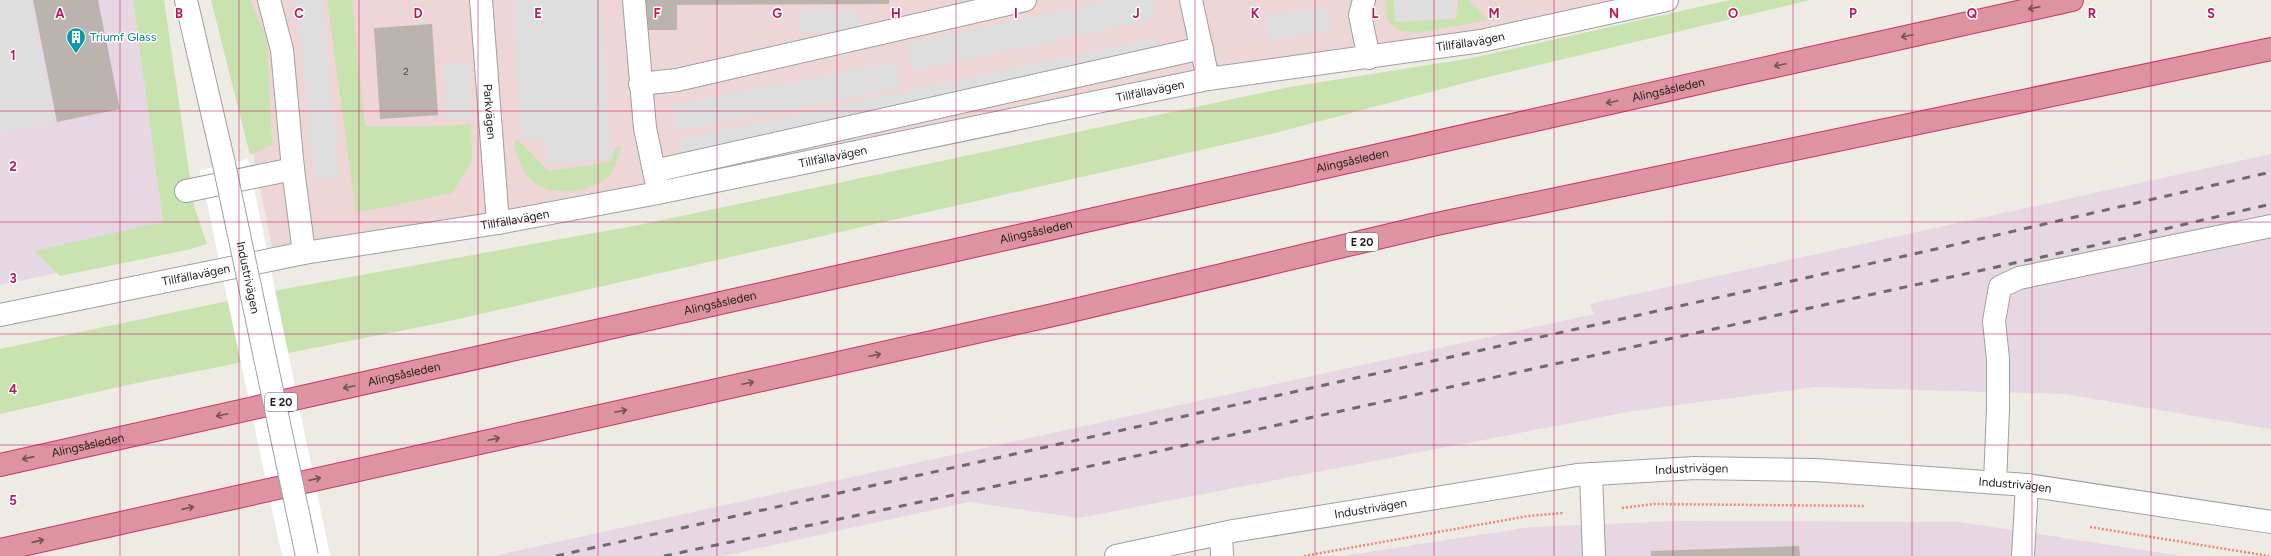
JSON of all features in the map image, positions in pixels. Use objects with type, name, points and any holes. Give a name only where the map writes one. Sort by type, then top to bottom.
[{"type":"highway","name":"Alingsåsleden","points":[[0,465],[604,330],[1453,137],[2072,0]]},
{"type":"highway","name":"E 20","points":[[0,550],[1062,313],[1432,226],[2271,49]]},
{"type":"street","name":"Industrivägen","points":[[186,0],[224,164],[307,556]]},
{"type":"street","name":"Parkvägen","points":[[481,0],[498,223]]},
{"type":"street","points":[[634,0],[640,84],[645,128],[658,193]]},
{"type":"street","points":[[640,84],[677,80],[1025,0]]},
{"type":"street","points":[[1191,0],[1208,79]]},
{"type":"street","points":[[1364,0],[1360,15],[1368,58]]},
{"type":"street","name":"Tillfällavägen","points":[[0,315],[304,253],[498,223],[658,193],[1208,79],[1368,58],[1481,41],[1667,0]]},
{"type":"street","points":[[271,2],[282,50],[292,169],[304,253]]},
{"type":"street","points":[[654,171],[1202,48]]},
{"type":"street","points":[[186,191],[292,169]]},
{"type":"street","points":[[1995,482],[1998,359],[1994,321],[2000,287],[2019,278],[2271,226]]},
{"type":"street","name":"Industrivägen","points":[[1116,556],[1221,534],[1591,474],[1695,468],[1815,470],[1995,482],[2027,485],[2271,522]]},
{"type":"street","points":[[1591,474],[1594,556]]},
{"type":"street","points":[[2023,556],[2027,485]]},
{"type":"street","points":[[1221,534],[1222,556]]},
{"type":"path","points":[[1304,556],[1528,516],[1654,504],[1868,506]]},
{"type":"path","points":[[2082,526],[2269,556]]},
{"type":"shaded area","points":[[0,0],[133,0],[167,250],[0,285]]},
{"type":"shaded area","points":[[0,0],[29,0],[54,123],[0,133]]},
{"type":"shaded area","points":[[222,0],[1617,0],[1488,31],[562,203],[272,247]]},
{"type":"shaded area","points":[[297,0],[322,0],[339,177],[314,180]]},
{"type":"shaded area","points":[[513,0],[601,0],[611,159],[546,163],[545,139],[522,140]]},
{"type":"shaded area","points":[[1111,0],[1153,0],[1157,18],[913,71],[907,44]]},
{"type":"shaded area","points":[[1394,0],[1453,0],[1455,18],[1395,21]]},
{"type":"shaded area","points":[[1329,7],[1332,31],[1268,40],[1265,15]]},
{"type":"shaded area","points":[[800,10],[860,11],[859,32],[799,31]]},
{"type":"shaded area","points":[[1156,38],[1158,51],[682,152],[679,139]]},
{"type":"shaded area","points":[[895,62],[901,88],[677,131],[672,105]]},
{"type":"shaded area","points":[[469,63],[472,118],[446,120],[443,64]]},
{"type":"shaded area","points":[[2271,154],[2271,429],[2065,394],[1815,387],[1633,411],[1079,518],[969,502],[723,556],[493,556],[1594,314],[1590,304]]},
{"type":"shaded area","points":[[1678,521],[1960,522],[2181,556],[1343,556],[1531,527]]},
{"type":"green space","points":[[133,0],[164,0],[194,206],[207,244],[187,250],[60,276],[34,251],[163,222]]},
{"type":"green space","points":[[211,0],[250,0],[267,39],[272,145],[250,155]]},
{"type":"green space","points":[[327,0],[352,0],[365,126],[434,126],[471,124],[472,159],[453,193],[356,213]]},
{"type":"green space","points":[[1386,0],[1393,0],[1396,22],[1456,19],[1458,0],[1468,0],[1488,20],[1419,33],[1402,31],[1389,23],[1384,5]]},
{"type":"green space","points":[[1730,0],[1810,0],[1476,80],[1275,133],[445,322],[132,384],[0,414],[0,349],[284,289],[639,225],[1290,87],[1472,58]]},
{"type":"green space","points":[[517,139],[548,171],[611,162],[615,148],[622,146],[613,171],[604,180],[583,189],[559,191],[538,185],[530,179],[524,171],[518,157],[514,143]]},
{"type":"pier","points":[[248,159],[330,556],[282,556],[200,170]]},
{"type":"building","name":"Triumf Glass","points":[[33,0],[98,0],[120,109],[57,122]]},
{"type":"building","points":[[646,0],[889,0],[889,4],[677,5],[677,30],[646,30]]},
{"type":"building","points":[[432,24],[438,115],[380,119],[374,28]]},
{"type":"building","points":[[1799,546],[1800,556],[1651,556],[1651,551]]},
{"type":"railway","points":[[556,556],[1936,249],[2271,172]]},
{"type":"railway","points":[[664,556],[1077,469],[2092,246],[2271,204]]},
{"type":"place","name":"Triumf Glass","points":[[76,54]]}]
